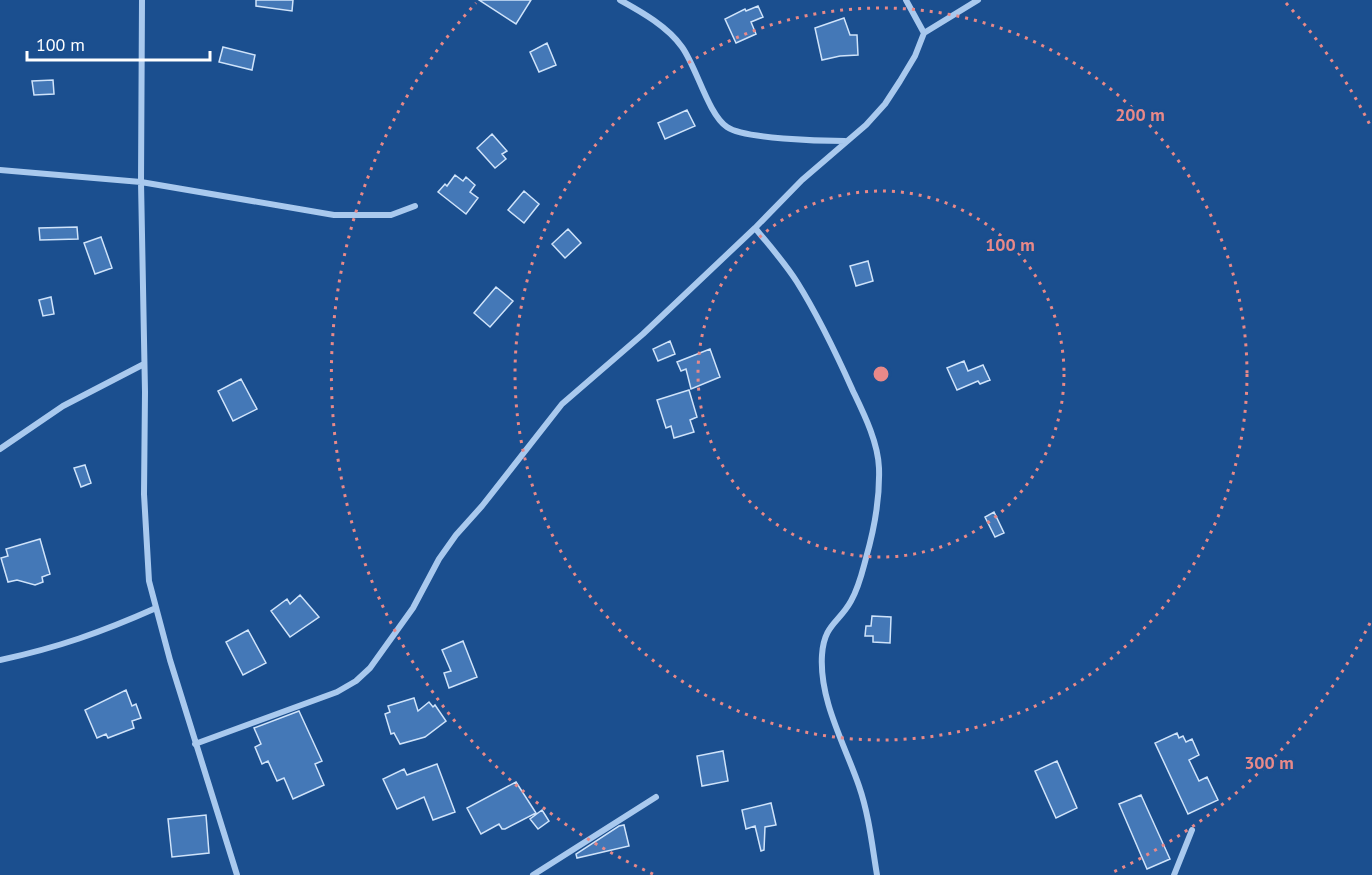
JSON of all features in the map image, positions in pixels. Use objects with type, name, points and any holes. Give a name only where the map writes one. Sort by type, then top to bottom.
[{"type":"street","points":[[142,0],[144,494],[149,581],[195,744],[237,875]]},
{"type":"street","points":[[620,0],[638,10],[682,46],[719,121],[728,128],[743,134],[846,141]]},
{"type":"street","points":[[906,0],[924,33]]},
{"type":"street","points":[[195,744],[337,692],[356,681],[370,668],[413,608],[439,559],[456,535],[482,506],[562,404],[642,334],[755,228],[802,180],[866,125],[885,104],[915,56],[924,33],[978,0]]},
{"type":"street","points":[[0,170],[141,182],[334,215],[391,214],[415,206]]},
{"type":"street","points":[[755,228],[796,280],[828,335],[862,410],[874,442],[879,467],[877,502],[859,585],[850,604],[827,630],[822,655],[823,681],[828,699],[869,820],[877,875]]},
{"type":"street","points":[[0,449],[63,406],[144,364]]},
{"type":"street","points":[[0,660],[49,650],[108,630],[156,608]]},
{"type":"street","points":[[533,875],[656,797]]},
{"type":"street","points":[[1174,875],[1192,830]]},
{"type":"building","points":[[256,0],[293,0],[292,11],[256,6]]},
{"type":"building","points":[[479,0],[531,0],[516,24]]},
{"type":"building","points":[[758,6],[763,17],[751,22],[756,34],[736,43],[725,19],[745,9],[746,11]]},
{"type":"building","points":[[844,18],[850,35],[857,35],[858,55],[822,60],[815,28]]},
{"type":"building","points":[[547,43],[556,65],[539,72],[530,52]]},
{"type":"building","points":[[223,47],[255,55],[252,70],[219,62]]},
{"type":"building","points":[[53,80],[54,94],[34,95],[32,81]]},
{"type":"building","points":[[687,110],[695,126],[665,139],[658,123]]},
{"type":"building","points":[[492,134],[507,151],[502,154],[506,159],[495,168],[477,148]]},
{"type":"building","points":[[455,175],[463,181],[466,177],[475,185],[470,192],[478,198],[466,214],[438,192],[445,184],[447,186]]},
{"type":"building","points":[[524,191],[539,204],[524,223],[508,210]]},
{"type":"building","points":[[77,227],[78,239],[40,240],[39,228]]},
{"type":"building","points":[[568,229],[581,243],[565,258],[552,244]]},
{"type":"building","points":[[101,237],[112,268],[95,274],[84,243]]},
{"type":"building","points":[[868,261],[873,281],[856,286],[850,266]]},
{"type":"building","points":[[496,287],[513,301],[490,327],[474,313]]},
{"type":"building","points":[[51,297],[54,314],[43,316],[39,300]]},
{"type":"building","points":[[670,341],[675,354],[658,361],[653,349]]},
{"type":"building","points":[[710,349],[720,377],[691,389],[686,369],[681,371],[677,362]]},
{"type":"building","points":[[964,361],[968,371],[983,365],[990,380],[980,384],[978,381],[957,390],[947,368]]},
{"type":"building","points":[[241,379],[257,409],[233,421],[218,391]]},
{"type":"building","points":[[689,390],[697,417],[690,420],[694,432],[674,438],[671,426],[666,428],[657,400]]},
{"type":"building","points":[[85,465],[91,483],[81,487],[74,468]]},
{"type":"building","points":[[994,512],[1004,533],[995,537],[985,517]]},
{"type":"building","points":[[40,539],[50,574],[42,577],[43,582],[35,585],[17,580],[8,582],[1,558],[8,556],[6,549]]},
{"type":"building","points":[[300,595],[319,617],[290,637],[271,611],[287,599],[290,604]]},
{"type":"building","points":[[872,616],[891,617],[890,643],[873,642],[873,636],[865,636],[866,626],[871,626]]},
{"type":"building","points":[[248,630],[266,663],[243,675],[226,642]]},
{"type":"building","points":[[463,641],[477,677],[449,688],[444,673],[451,671],[442,650]]},
{"type":"building","points":[[126,690],[132,706],[136,704],[141,718],[132,721],[134,728],[108,738],[106,734],[97,738],[85,710]]},
{"type":"building","points":[[414,698],[418,711],[429,702],[433,707],[435,705],[446,721],[425,737],[400,744],[394,733],[391,734],[385,714],[390,712],[388,706]]},
{"type":"building","points":[[299,711],[322,761],[315,764],[324,785],[293,799],[284,778],[277,781],[268,761],[262,764],[255,747],[261,744],[254,728]]},
{"type":"building","points":[[1177,733],[1179,738],[1183,736],[1186,742],[1192,739],[1199,755],[1189,760],[1199,781],[1207,777],[1218,800],[1188,814],[1155,743]]},
{"type":"building","points":[[723,751],[728,781],[702,786],[697,756]]},
{"type":"building","points":[[1057,761],[1077,808],[1056,818],[1035,771]]},
{"type":"building","points":[[437,764],[455,812],[433,820],[424,797],[397,809],[383,779],[404,769],[407,775]]},
{"type":"building","points":[[516,782],[536,813],[505,829],[502,829],[499,824],[481,834],[467,808]]},
{"type":"building","points":[[1141,795],[1170,859],[1147,869],[1119,804]]},
{"type":"building","points":[[771,803],[776,825],[765,827],[764,850],[761,851],[755,826],[746,829],[742,810]]},
{"type":"building","points":[[542,810],[549,821],[538,829],[530,819]]},
{"type":"building","points":[[206,815],[209,853],[172,857],[168,819]]},
{"type":"building","points":[[624,825],[629,846],[577,858],[576,854]]}]
